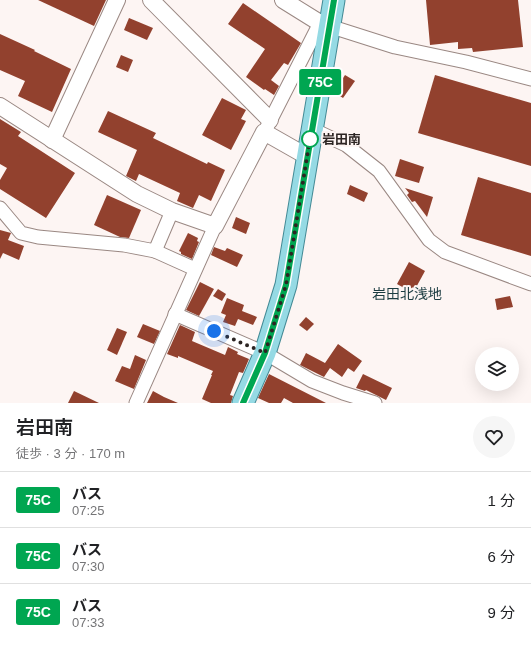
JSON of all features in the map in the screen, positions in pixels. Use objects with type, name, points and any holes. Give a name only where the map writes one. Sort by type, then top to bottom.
[{"type":"main road","points":[[243,403],[265,353],[286,285],[308,157],[325,24],[334,0]]},
{"type":"street","points":[[52,140],[117,0]]},
{"type":"street","points":[[151,0],[267,126],[308,157]]},
{"type":"street","points":[[283,0],[325,24],[395,47],[466,62],[531,79]]},
{"type":"street","points":[[136,403],[215,226],[267,126],[325,24]]},
{"type":"street","points":[[0,106],[137,194],[172,211],[215,226]]},
{"type":"street","points":[[312,129],[346,145],[379,171],[429,240],[445,252],[531,284]]},
{"type":"street","points":[[0,208],[21,233],[38,238],[124,245],[155,251],[195,269]]},
{"type":"street","points":[[155,251],[172,211]]},
{"type":"street","points":[[175,314],[265,353],[312,380],[343,393],[376,403]]},
{"type":"building","points":[[38,0],[106,0],[94,26]]},
{"type":"building","points":[[426,0],[518,0],[523,47],[473,52],[472,48],[458,49],[458,42],[430,45]]},
{"type":"building","points":[[243,3],[301,43],[288,65],[284,63],[271,80],[279,86],[274,95],[265,89],[264,90],[246,77],[265,49],[228,24]]},
{"type":"building","points":[[129,18],[153,28],[147,40],[124,30]]},
{"type":"building","points":[[0,34],[71,69],[52,112],[18,96],[25,81],[0,70]]},
{"type":"building","points":[[121,55],[133,60],[128,72],[116,67]]},
{"type":"building","points":[[345,75],[355,81],[343,98],[334,92]]},
{"type":"building","points":[[435,75],[531,103],[531,166],[418,133]]},
{"type":"building","points":[[222,98],[246,110],[241,119],[246,121],[231,150],[202,135]]},
{"type":"building","points":[[108,111],[156,133],[153,138],[207,164],[208,162],[225,170],[211,201],[199,195],[193,208],[177,201],[180,193],[139,174],[136,181],[126,176],[137,150],[98,132]]},
{"type":"building","points":[[0,119],[21,132],[18,136],[75,173],[46,218],[0,189],[0,180],[7,168],[0,164]]},
{"type":"building","points":[[400,159],[424,167],[419,183],[395,176]]},
{"type":"building","points":[[478,177],[531,193],[531,256],[461,235]]},
{"type":"building","points":[[350,185],[368,193],[364,202],[347,194]]},
{"type":"building","points":[[405,188],[433,197],[427,217],[415,201],[412,202],[407,195],[409,193]]},
{"type":"building","points":[[107,195],[141,210],[129,238],[120,237],[94,225]]},
{"type":"building","points":[[236,217],[250,223],[246,234],[232,228]]},
{"type":"building","points":[[0,230],[11,233],[8,240],[24,246],[19,260],[3,253],[0,259]]},
{"type":"building","points":[[188,233],[198,238],[197,241],[199,242],[192,259],[181,254],[179,251]]},
{"type":"building","points":[[214,247],[225,251],[227,248],[243,255],[237,267],[211,255]]},
{"type":"building","points":[[409,262],[425,271],[413,293],[397,284]]},
{"type":"building","points":[[200,282],[214,289],[199,316],[186,310]]},
{"type":"building","points":[[218,289],[226,294],[222,301],[213,296]]},
{"type":"building","points":[[510,296],[513,307],[497,310],[495,299]]},
{"type":"building","points":[[227,298],[244,305],[242,311],[257,317],[253,325],[238,319],[235,326],[223,322],[226,315],[221,313]]},
{"type":"building","points":[[306,317],[314,324],[307,331],[299,325]]},
{"type":"building","points":[[143,324],[160,331],[154,344],[137,337]]},
{"type":"building","points":[[180,325],[195,332],[192,341],[225,355],[228,347],[238,352],[237,354],[249,359],[243,373],[239,372],[230,395],[233,396],[231,403],[211,403],[202,399],[213,371],[178,356],[178,358],[167,354]]},
{"type":"building","points":[[117,328],[127,332],[117,355],[107,350]]},
{"type":"building","points":[[338,344],[362,361],[354,372],[348,368],[342,377],[330,368],[324,377],[300,365],[306,353],[325,363]]},
{"type":"building","points":[[135,355],[146,360],[134,389],[115,381],[122,366],[130,369]]},
{"type":"building","points":[[269,374],[326,403],[293,403],[284,398],[281,403],[269,403],[258,398]]},
{"type":"building","points":[[363,374],[392,388],[386,400],[366,390],[356,388]]},
{"type":"building","points":[[74,391],[99,403],[68,403]]},
{"type":"building","points":[[153,391],[164,397],[178,403],[147,403]]},
{"type":"bus line","name":"75C","points":[[243,403],[265,353],[286,285],[334,0]]},
{"type":"place","name":"岩田南","points":[[310,139]]},
{"type":"district","name":"岩田北浅地","points":[[407,294]]},
{"type":"route","points":[[214,331],[265,353],[286,285],[310,139]]}]
